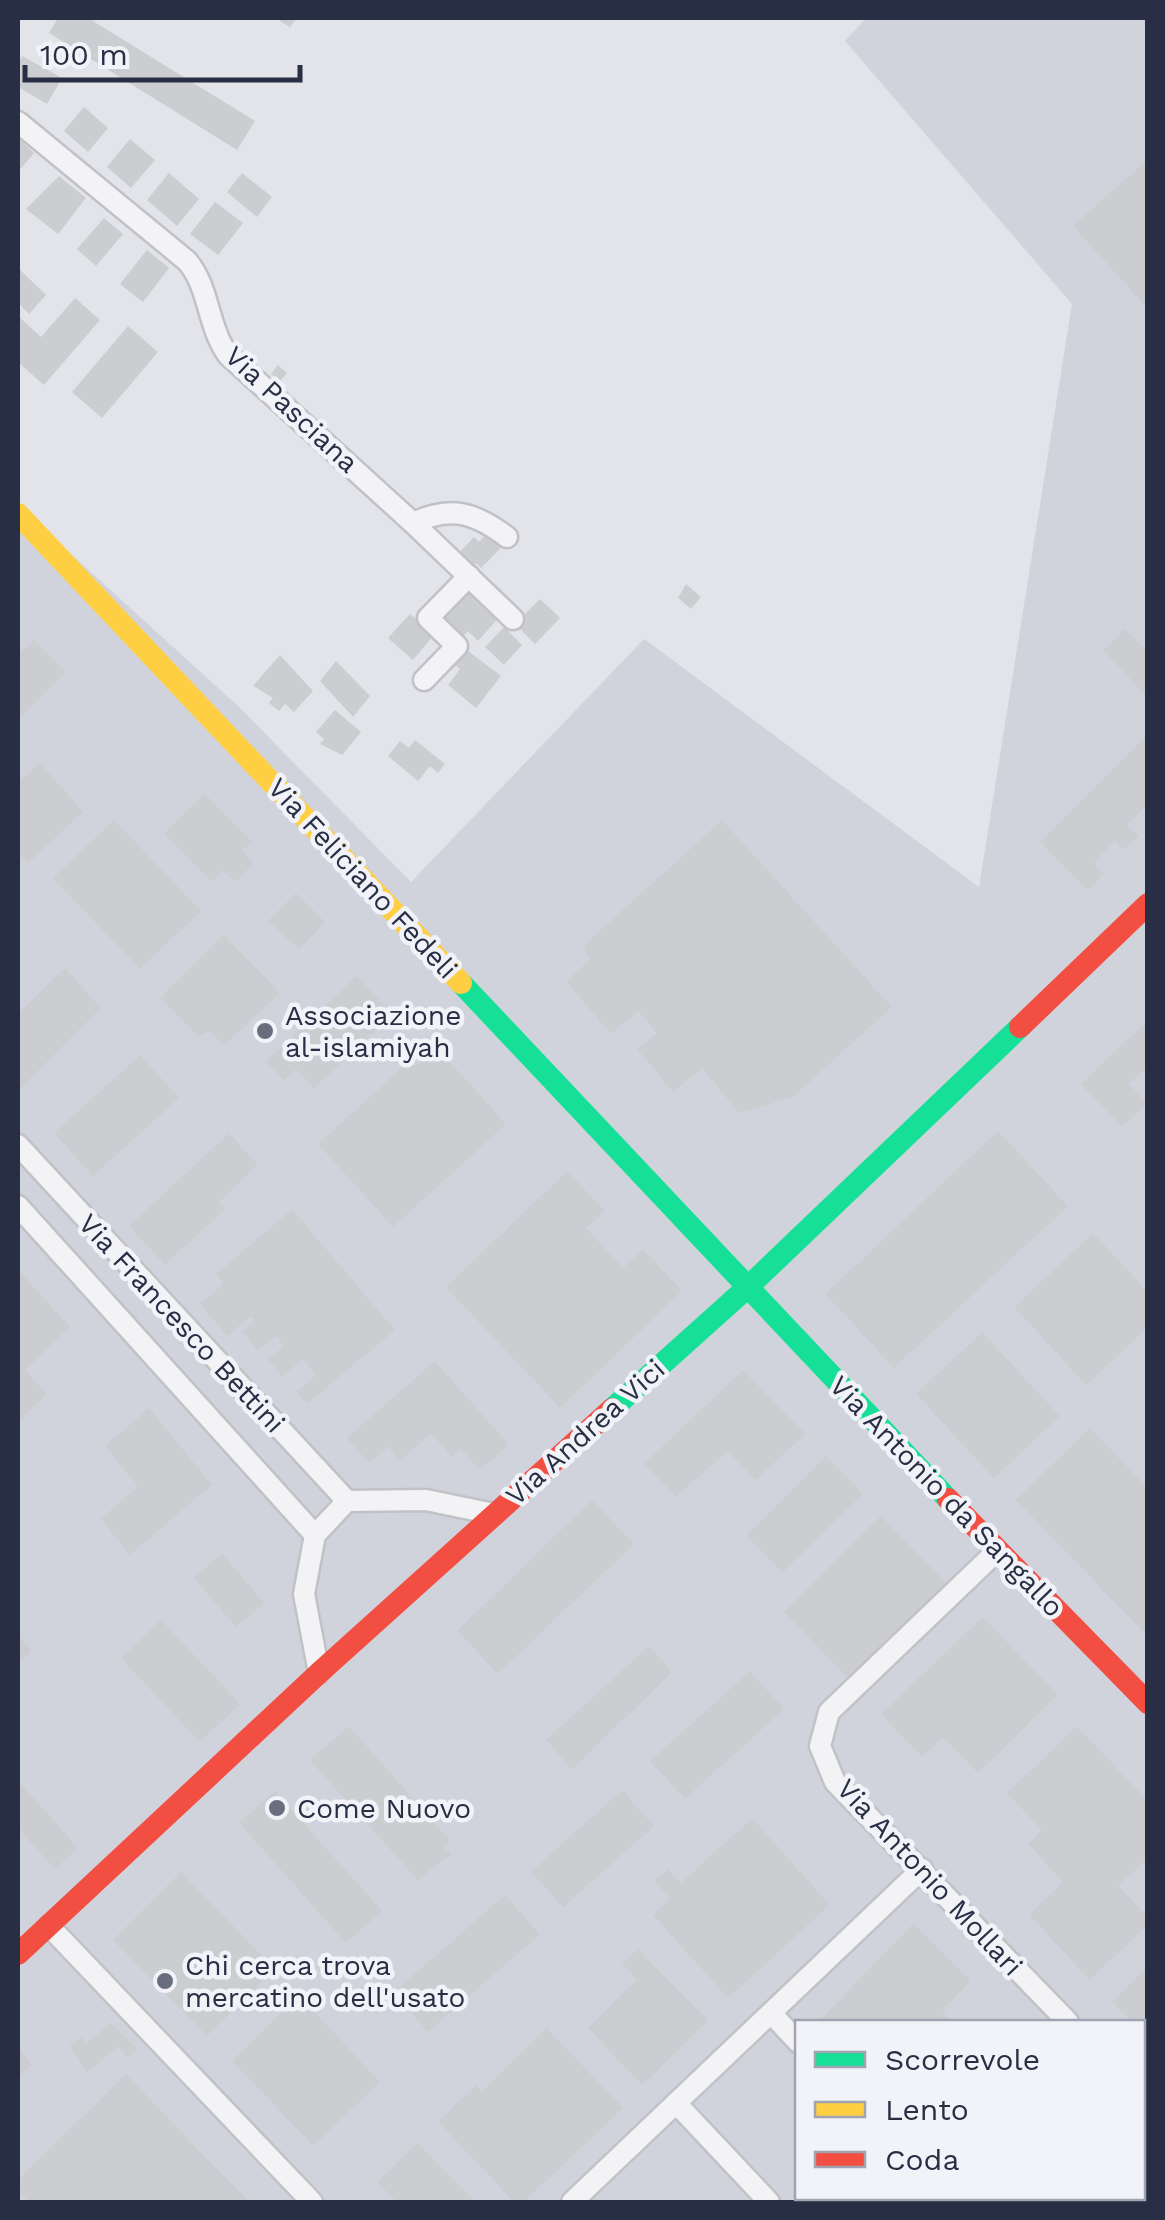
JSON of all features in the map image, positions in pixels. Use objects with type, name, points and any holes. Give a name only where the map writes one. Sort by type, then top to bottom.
[{"type":"street","name":"Via Pasciana","points":[[18,122],[186,261],[202,284],[217,337],[236,364],[413,522],[513,618]]},
{"type":"street","points":[[413,522],[443,512],[461,512],[482,519],[507,538]]},
{"type":"street","name":"Via Feliciano Fedeli","points":[[18,514],[749,1286]]},
{"type":"street","points":[[424,680],[457,646],[428,618],[468,576]]},
{"type":"street","name":"Via Andrea Vici","points":[[18,1954],[319,1673],[749,1286],[1148,904]]},
{"type":"street","name":"Via Francesco Bettini","points":[[18,1145],[347,1502]]},
{"type":"street","name":"Via Francesco Bettini","points":[[18,1206],[315,1535]]},
{"type":"street","name":"Via Antonio da Sangallo","points":[[749,1286],[997,1551],[1148,1704]]},
{"type":"street","points":[[319,1673],[304,1594],[315,1535],[347,1502],[426,1500],[494,1514]]},
{"type":"street","name":"Via Antonio Mollari","points":[[997,1551],[829,1712],[820,1746],[836,1782],[1066,2020]]},
{"type":"street","points":[[580,2200],[922,1869]]},
{"type":"street","points":[[50,1926],[312,2202]]},
{"type":"street","points":[[771,2013],[795,2039]]},
{"type":"street","points":[[676,2103],[768,2202]]},
{"type":"shaded area","points":[[866,18],[1147,18],[1147,2202],[18,2202],[18,506],[238,706],[411,882],[644,639],[979,887],[1072,304],[845,41]]},
{"type":"building","points":[[58,18],[88,18],[255,121],[237,150],[49,33]]},
{"type":"building","points":[[275,18],[297,18],[290,27]]},
{"type":"building","points":[[22,56],[62,78],[47,104],[18,87]]},
{"type":"building","points":[[84,107],[108,128],[88,152],[64,131]]},
{"type":"building","points":[[18,138],[34,153],[18,172]]},
{"type":"building","points":[[130,139],[155,160],[131,188],[107,167]]},
{"type":"building","points":[[1148,159],[1148,309],[1073,226]]},
{"type":"building","points":[[169,173],[199,199],[177,226],[147,200]]},
{"type":"building","points":[[242,173],[272,197],[257,217],[227,192]]},
{"type":"building","points":[[59,176],[86,198],[58,234],[26,209]]},
{"type":"building","points":[[215,202],[243,223],[218,255],[190,234]]},
{"type":"building","points":[[104,218],[123,234],[96,266],[77,249]]},
{"type":"building","points":[[147,250],[169,268],[143,302],[120,284]]},
{"type":"building","points":[[18,268],[46,295],[29,314],[18,303]]},
{"type":"building","points":[[75,298],[100,320],[44,385],[18,362],[18,316],[41,337]]},
{"type":"building","points":[[128,326],[158,352],[102,418],[72,392]]},
{"type":"building","points":[[278,365],[287,373],[280,381],[271,374]]},
{"type":"building","points":[[487,533],[502,547],[481,568],[476,563],[471,569],[457,555],[474,537],[479,542]]},
{"type":"building","points":[[467,580],[503,613],[478,641],[468,631],[459,641],[433,617]]},
{"type":"building","points":[[686,584],[701,597],[691,609],[678,598]]},
{"type":"building","points":[[540,599],[560,618],[535,644],[515,624]]},
{"type":"building","points":[[410,614],[434,635],[413,660],[388,638]]},
{"type":"building","points":[[504,627],[522,645],[504,665],[485,647]]},
{"type":"building","points":[[1125,629],[1148,651],[1148,698],[1103,650]]},
{"type":"building","points":[[34,640],[65,672],[18,719],[18,655]]},
{"type":"building","points":[[463,647],[501,676],[476,708],[448,685],[460,669],[452,662]]},
{"type":"building","points":[[280,655],[313,691],[294,712],[285,704],[279,711],[269,703],[273,698],[253,686]]},
{"type":"building","points":[[336,661],[370,696],[353,717],[320,681]]},
{"type":"building","points":[[335,710],[361,732],[342,755],[320,744],[324,739],[316,732]]},
{"type":"building","points":[[1148,733],[1148,804],[1127,824],[1139,836],[1124,850],[1115,841],[1094,863],[1104,873],[1088,890],[1040,842]]},
{"type":"building","points":[[415,740],[445,764],[438,773],[430,766],[418,781],[388,756],[400,741],[409,748]]},
{"type":"building","points":[[39,762],[83,812],[28,863],[18,853],[18,783]]},
{"type":"building","points":[[205,794],[253,843],[241,850],[254,863],[235,882],[223,870],[211,882],[164,833]]},
{"type":"building","points":[[114,820],[201,911],[140,969],[53,878]]},
{"type":"building","points":[[722,820],[892,1007],[793,1097],[739,1113],[702,1068],[673,1092],[637,1049],[657,1033],[638,1011],[611,1034],[566,981],[590,960],[583,946]]},
{"type":"building","points":[[296,893],[325,922],[299,949],[268,921]]},
{"type":"building","points":[[224,935],[280,993],[224,1046],[210,1031],[198,1037],[160,998]]},
{"type":"building","points":[[65,968],[101,1008],[18,1091],[18,1014]]},
{"type":"building","points":[[357,976],[393,1015],[314,1088],[296,1069],[284,1080],[266,1061]]},
{"type":"building","points":[[1148,1020],[1148,1067],[1129,1084],[1147,1103],[1122,1127],[1081,1084]]},
{"type":"building","points":[[436,1047],[506,1124],[393,1227],[318,1144],[407,1063],[416,1066]]},
{"type":"building","points":[[140,1055],[179,1098],[93,1176],[54,1133]]},
{"type":"building","points":[[998,1131],[1068,1206],[894,1368],[825,1294]]},
{"type":"building","points":[[229,1133],[258,1165],[219,1202],[225,1209],[165,1265],[129,1226]]},
{"type":"building","points":[[567,1171],[605,1211],[586,1228],[623,1268],[643,1249],[682,1291],[560,1408],[446,1287]]},
{"type":"building","points":[[292,1209],[395,1330],[307,1404],[296,1392],[316,1375],[303,1359],[282,1377],[268,1359],[284,1346],[276,1336],[258,1351],[242,1331],[255,1320],[251,1316],[227,1336],[200,1304],[224,1283],[216,1274]]},
{"type":"building","points":[[1093,1233],[1148,1292],[1148,1327],[1086,1385],[1014,1307]]},
{"type":"building","points":[[18,1270],[70,1327],[25,1370],[47,1394],[18,1422]]},
{"type":"building","points":[[982,1332],[1060,1416],[994,1478],[916,1394]]},
{"type":"building","points":[[435,1361],[509,1445],[480,1470],[461,1449],[452,1457],[431,1433],[400,1461],[388,1446],[369,1463],[347,1438]]},
{"type":"building","points":[[743,1370],[806,1434],[755,1480],[727,1451],[676,1497],[644,1464]]},
{"type":"building","points":[[149,1408],[212,1485],[130,1555],[101,1519],[138,1486],[105,1446]]},
{"type":"building","points":[[1090,1428],[1148,1488],[1148,1637],[1016,1500]]},
{"type":"building","points":[[826,1456],[863,1494],[782,1573],[746,1535]]},
{"type":"building","points":[[592,1500],[634,1544],[498,1674],[457,1631]]},
{"type":"building","points":[[881,1516],[951,1588],[854,1684],[784,1612]]},
{"type":"building","points":[[222,1553],[264,1603],[236,1627],[194,1578]]},
{"type":"building","points":[[983,1617],[1058,1695],[978,1773],[943,1737],[922,1757],[881,1714]]},
{"type":"building","points":[[161,1620],[240,1704],[200,1742],[121,1658]]},
{"type":"building","points":[[18,1635],[32,1651],[18,1664]]},
{"type":"building","points":[[649,1646],[672,1672],[572,1770],[546,1740]]},
{"type":"building","points":[[750,1671],[784,1709],[685,1799],[650,1761]]},
{"type":"building","points":[[349,1726],[450,1841],[442,1847],[452,1853],[418,1880],[310,1760]]},
{"type":"building","points":[[1077,1726],[1148,1801],[1148,1858],[1118,1886],[1148,1917],[1148,1925],[1090,1980],[1029,1915],[1063,1882],[1028,1844],[1042,1830],[1007,1793]]},
{"type":"building","points":[[18,1781],[78,1848],[55,1869],[18,1828]]},
{"type":"building","points":[[622,1790],[654,1826],[563,1907],[531,1872]]},
{"type":"building","points":[[275,1791],[382,1911],[346,1943],[239,1823]]},
{"type":"building","points":[[752,1818],[830,1905],[728,1998],[653,1915],[670,1899],[654,1881],[668,1869],[681,1883]]},
{"type":"building","points":[[181,1872],[275,1969],[207,2036],[113,1940]]},
{"type":"building","points":[[505,1895],[540,1934],[428,2032],[394,1992]]},
{"type":"building","points":[[914,1923],[971,1981],[942,2011],[951,2020],[820,2020]]},
{"type":"building","points":[[638,1949],[708,2021],[642,2085],[588,2028],[637,1980],[622,1964]]},
{"type":"building","points":[[1148,1966],[1148,2038],[1145,2020],[1130,2020],[1112,2001]]},
{"type":"building","points":[[299,1995],[380,2082],[313,2146],[232,2061]]},
{"type":"building","points":[[111,2023],[138,2049],[127,2057],[118,2046],[87,2072],[70,2046],[81,2037],[86,2043]]},
{"type":"building","points":[[547,2028],[623,2108],[524,2202],[514,2202],[438,2122],[476,2085],[482,2091]]},
{"type":"building","points":[[18,2046],[32,2065],[18,2077]]},
{"type":"building","points":[[126,2074],[250,2202],[29,2202],[18,2190],[18,2180]]},
{"type":"building","points":[[417,2143],[475,2202],[397,2202],[377,2182]]},
{"type":"building","points":[[1004,2200],[1092,2200],[1089,2202]]},
{"type":"traffic: fast","points":[[461,983],[948,1499]]},
{"type":"traffic: fast","points":[[612,1409],[749,1286],[1020,1027]]},
{"type":"traffic: slow","points":[[18,514],[461,983]]},
{"type":"traffic: jam","points":[[1020,1027],[1148,904]]},
{"type":"traffic: jam","points":[[18,1954],[319,1673],[612,1409]]},
{"type":"traffic: jam","points":[[948,1499],[1148,1703]]},
{"type":"place","name":"Associazione al-islamiyah","points":[[265,1031]]},
{"type":"place","name":"Come Nuovo","points":[[277,1808]]},
{"type":"place","name":"Chi cerca trova mercatino dell'usato","points":[[165,1981]]}]
